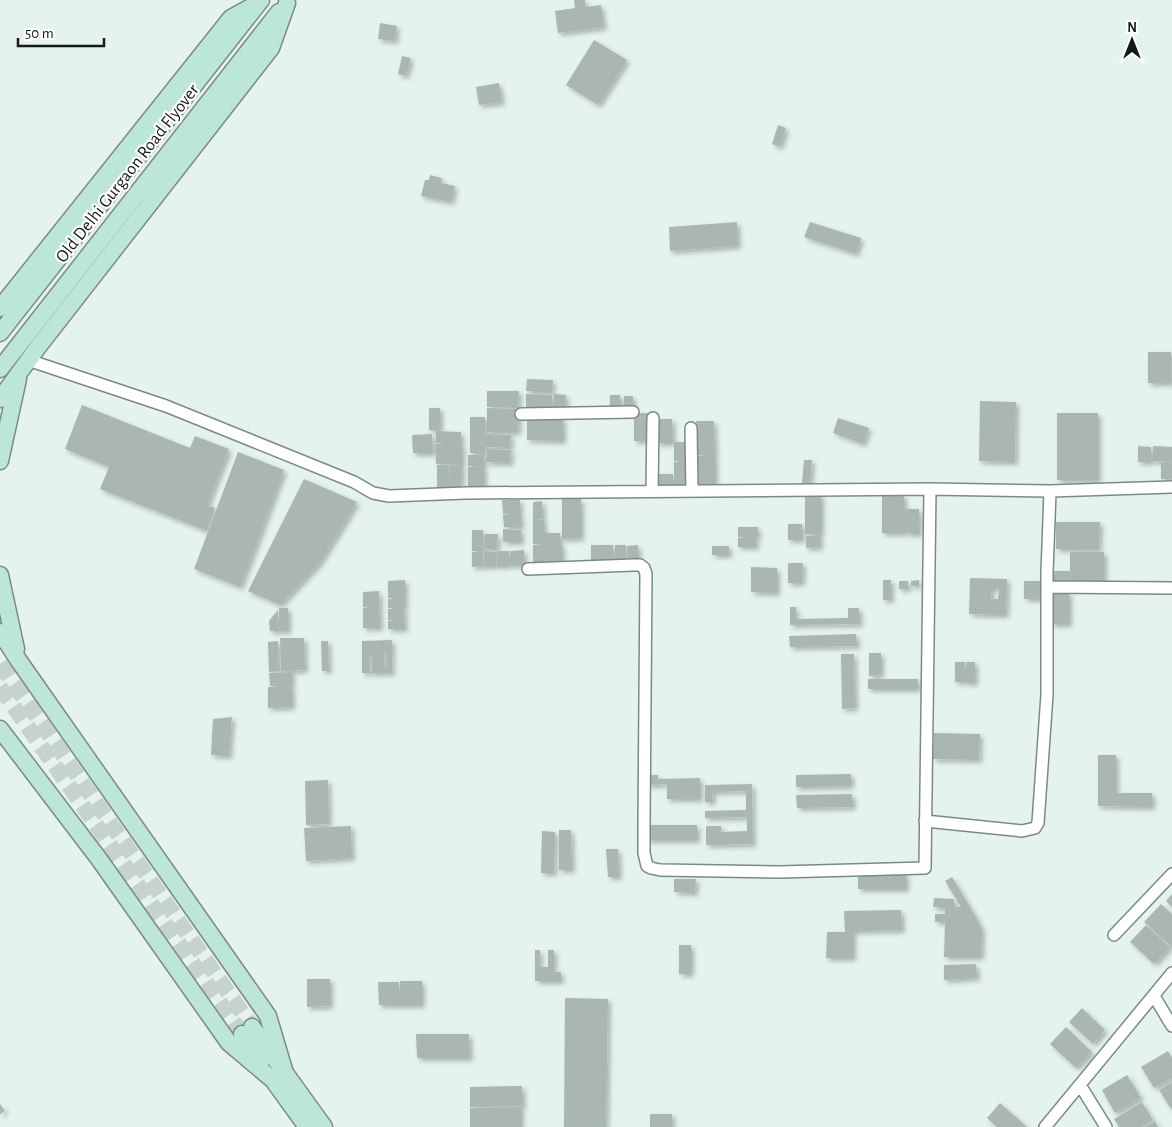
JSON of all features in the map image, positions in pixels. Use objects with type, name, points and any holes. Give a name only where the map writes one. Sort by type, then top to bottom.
[{"type":"main road","name":"Old Delhi Gurgaon Road Flyover","points":[[0,333],[259,2]]},
{"type":"main road","points":[[0,308],[231,18],[259,2]]},
{"type":"main road","name":"Old Delhi Gurgaon Road Flyover","points":[[0,369],[260,35],[288,2]]},
{"type":"main road","points":[[0,399],[271,48],[288,2]]},
{"type":"main road","points":[[0,461],[24,366]]},
{"type":"main road","points":[[0,575],[18,661]]},
{"type":"main road","points":[[0,632],[18,661],[268,1016],[279,1076]]},
{"type":"main road","points":[[0,729],[99,859],[229,1043],[279,1076],[324,1127]]},
{"type":"main road","points":[[247,1030],[279,1076],[307,1127]]},
{"type":"street","points":[[24,366],[166,406],[354,482],[372,493],[389,496],[466,493],[652,491],[930,489],[1050,491],[1172,486]]},
{"type":"street","points":[[522,414],[633,412]]},
{"type":"street","points":[[652,491],[653,418]]},
{"type":"street","points":[[692,428],[692,492]]},
{"type":"street","points":[[528,570],[634,564],[644,568],[646,584],[644,824],[645,862],[651,868],[780,872],[925,868],[930,489]]},
{"type":"street","points":[[925,821],[1022,831],[1029,831],[1035,828],[1038,823],[1047,695],[1050,491]]},
{"type":"street","points":[[1048,587],[1172,588]]},
{"type":"street","points":[[1114,935],[1172,874]]},
{"type":"street","points":[[1045,1127],[1172,973]]},
{"type":"street","points":[[1154,996],[1172,1026]]},
{"type":"street","points":[[1080,1085],[1106,1127]]},
{"type":"building","points":[[574,0],[585,0],[586,7],[601,5],[604,27],[558,33],[555,11],[575,8]]},
{"type":"building","points":[[380,23],[397,26],[395,41],[378,39]]},
{"type":"building","points":[[594,40],[627,60],[598,105],[566,85]]},
{"type":"building","points":[[402,56],[411,58],[406,76],[398,74]]},
{"type":"building","points":[[499,83],[502,102],[479,105],[476,87]]},
{"type":"building","points":[[778,125],[786,128],[780,147],[772,144]]},
{"type":"building","points":[[430,175],[442,178],[441,183],[455,186],[451,202],[421,196],[425,180],[429,180]]},
{"type":"building","points":[[737,222],[738,246],[670,251],[669,227]]},
{"type":"building","points":[[810,222],[861,238],[856,254],[804,237]]},
{"type":"building","points":[[1148,352],[1171,352],[1171,383],[1148,383]]},
{"type":"building","points":[[527,379],[553,380],[552,393],[526,391]]},
{"type":"building","points":[[487,391],[519,391],[518,408],[487,407]]},
{"type":"building","points":[[526,394],[552,395],[552,410],[526,409]]},
{"type":"building","points":[[554,394],[566,395],[565,409],[553,409]]},
{"type":"building","points":[[610,395],[620,395],[620,409],[610,409]]},
{"type":"building","points":[[624,396],[633,396],[633,408],[624,408]]},
{"type":"building","points":[[980,401],[1016,402],[1015,462],[979,461]]},
{"type":"building","points":[[82,405],[190,448],[195,436],[229,449],[207,505],[215,508],[207,531],[100,489],[109,467],[65,449]]},
{"type":"building","points":[[429,408],[440,408],[440,430],[429,430]]},
{"type":"building","points":[[487,408],[519,409],[518,432],[487,432]]},
{"type":"building","points":[[634,413],[650,413],[650,441],[634,441]]},
{"type":"building","points":[[1057,413],[1098,413],[1098,480],[1057,480]]},
{"type":"building","points":[[470,417],[485,417],[485,453],[470,453]]},
{"type":"building","points":[[527,417],[563,418],[563,441],[527,440]]},
{"type":"building","points":[[838,418],[869,428],[863,444],[833,433]]},
{"type":"building","points":[[657,419],[672,419],[673,443],[657,443],[657,431],[663,430],[657,430]]},
{"type":"building","points":[[696,421],[714,421],[715,455],[697,455]]},
{"type":"building","points":[[436,431],[461,432],[461,443],[436,443]]},
{"type":"building","points":[[432,434],[433,453],[413,453],[412,435]]},
{"type":"building","points":[[486,434],[511,435],[510,448],[486,447]]},
{"type":"building","points":[[674,442],[689,442],[689,461],[674,461]]},
{"type":"building","points":[[435,444],[462,444],[462,465],[436,464]]},
{"type":"building","points":[[1138,446],[1151,447],[1151,462],[1138,462]]},
{"type":"building","points":[[1153,446],[1172,447],[1172,462],[1152,461]]},
{"type":"building","points":[[487,449],[511,450],[510,463],[486,462]]},
{"type":"building","points":[[238,452],[284,470],[240,587],[194,569]]},
{"type":"building","points":[[484,454],[484,466],[468,466],[468,455]]},
{"type":"building","points":[[695,456],[715,456],[715,487],[696,488]]},
{"type":"building","points":[[804,460],[812,460],[810,484],[802,483]]},
{"type":"building","points":[[674,462],[689,462],[689,485],[674,485]]},
{"type":"building","points":[[1161,463],[1172,463],[1172,479],[1161,479]]},
{"type":"building","points":[[437,465],[449,465],[449,483],[450,466],[462,466],[461,487],[437,488]]},
{"type":"building","points":[[468,467],[484,467],[484,487],[468,487]]},
{"type":"building","points":[[658,474],[673,474],[673,486],[658,486]]},
{"type":"building","points":[[304,479],[357,502],[320,562],[280,605],[248,591]]},
{"type":"building","points":[[805,494],[821,494],[821,534],[805,534]]},
{"type":"building","points":[[882,495],[904,495],[904,533],[882,533]]},
{"type":"building","points":[[562,499],[581,499],[581,538],[562,539]]},
{"type":"building","points":[[502,500],[520,500],[520,514],[503,514]]},
{"type":"building","points":[[542,501],[543,519],[537,520],[544,520],[544,533],[560,533],[560,544],[533,544],[533,502]]},
{"type":"building","points":[[905,509],[919,509],[919,534],[905,533]]},
{"type":"building","points":[[503,515],[521,515],[521,527],[504,527]]},
{"type":"building","points":[[1056,522],[1100,522],[1099,549],[1056,549]]},
{"type":"building","points":[[788,524],[802,524],[802,540],[788,540]]},
{"type":"building","points":[[738,527],[758,527],[758,537],[738,537]]},
{"type":"building","points":[[503,529],[521,530],[521,542],[503,542]]},
{"type":"building","points":[[472,530],[483,530],[483,551],[472,551]]},
{"type":"building","points":[[485,534],[498,534],[497,549],[485,549]]},
{"type":"building","points":[[820,535],[820,547],[806,548],[806,536]]},
{"type":"building","points":[[738,538],[756,538],[756,547],[738,547]]},
{"type":"building","points":[[533,545],[562,545],[562,563],[533,563]]},
{"type":"building","points":[[591,545],[613,545],[613,562],[591,562]]},
{"type":"building","points":[[615,545],[626,545],[627,563],[615,563]]},
{"type":"building","points":[[638,545],[638,561],[628,561],[627,546]]},
{"type":"building","points":[[712,546],[729,546],[729,555],[712,555]]},
{"type":"building","points":[[524,550],[524,565],[510,565],[510,551]]},
{"type":"building","points":[[484,551],[497,552],[496,566],[484,566]]},
{"type":"building","points":[[497,551],[509,551],[509,566],[497,566]]},
{"type":"building","points":[[472,552],[483,552],[484,566],[472,567]]},
{"type":"building","points":[[1070,552],[1104,552],[1104,582],[1054,582],[1054,571],[1070,571]]},
{"type":"building","points":[[788,563],[803,563],[802,583],[788,583]]},
{"type":"building","points":[[751,567],[777,568],[777,593],[751,592]]},
{"type":"building","points":[[970,578],[1007,579],[1006,615],[969,614]],"holes":[[[992,588],[999,588],[998,599],[991,599]]]},
{"type":"building","points":[[405,580],[405,598],[388,598],[388,581]]},
{"type":"building","points":[[883,580],[891,580],[891,600],[883,600]]},
{"type":"building","points":[[919,580],[919,586],[911,586],[911,581]]},
{"type":"building","points":[[899,581],[908,581],[908,589],[899,589]]},
{"type":"building","points":[[1024,581],[1041,581],[1041,599],[1024,599]]},
{"type":"building","points":[[379,591],[380,628],[363,628],[363,608],[369,607],[363,607],[363,592]]},
{"type":"building","points":[[1051,592],[1069,592],[1069,624],[1051,624]]},
{"type":"building","points":[[388,599],[405,599],[405,608],[388,608]]},
{"type":"building","points":[[790,607],[796,607],[796,619],[848,618],[848,608],[859,608],[860,624],[790,625]]},
{"type":"building","points":[[279,608],[288,608],[288,631],[279,631]]},
{"type":"building","points":[[388,609],[404,609],[405,629],[388,629],[388,621],[394,620],[388,620]]},
{"type":"building","points":[[278,610],[278,631],[270,631],[269,621]]},
{"type":"building","points":[[856,634],[857,646],[790,647],[789,636]]},
{"type":"building","points":[[280,638],[304,638],[305,670],[281,671]]},
{"type":"building","points":[[392,640],[392,673],[362,673],[362,641]],"holes":[[[369,651],[371,651],[372,671],[369,671]],[[384,651],[387,651],[387,670],[385,670]]]},
{"type":"building","points":[[278,641],[279,671],[269,672],[268,642]]},
{"type":"building","points":[[321,641],[328,641],[329,671],[322,671]]},
{"type":"building","points":[[869,653],[881,653],[881,675],[869,676]]},
{"type":"building","points":[[841,654],[854,654],[855,708],[842,709]]},
{"type":"building","points":[[955,662],[965,662],[965,682],[955,682]]},
{"type":"building","points":[[966,662],[975,662],[975,683],[966,683]]},
{"type":"building","points":[[292,672],[292,686],[270,686],[269,673]]},
{"type":"building","points":[[868,679],[918,679],[918,689],[868,689]]},
{"type":"building","points":[[268,687],[292,687],[292,707],[268,708]]},
{"type":"building","points":[[232,717],[229,756],[211,755],[213,719]]},
{"type":"building","points":[[934,733],[980,734],[979,760],[933,759]]},
{"type":"building","points":[[1098,755],[1116,755],[1116,793],[1152,793],[1152,807],[1098,806]]},
{"type":"building","points":[[851,774],[851,786],[796,787],[796,775]]},
{"type":"building","points":[[648,775],[658,775],[658,779],[700,778],[700,799],[667,799],[667,784],[648,785]]},
{"type":"building","points":[[328,780],[329,824],[306,825],[305,781]]},
{"type":"building","points":[[752,784],[753,844],[706,845],[706,826],[721,826],[721,832],[747,831],[747,817],[705,818],[705,811],[746,810],[746,791],[712,792],[713,802],[705,802],[705,785]]},
{"type":"building","points":[[852,794],[853,807],[797,808],[796,795]]},
{"type":"building","points":[[647,825],[697,825],[697,840],[647,840]]},
{"type":"building","points":[[351,826],[352,858],[306,861],[304,828]]},
{"type":"building","points":[[559,830],[571,830],[572,870],[559,870]]},
{"type":"building","points":[[542,831],[555,832],[554,873],[541,873]]},
{"type":"building","points":[[606,849],[618,849],[619,877],[608,877]]},
{"type":"building","points":[[858,873],[906,873],[906,889],[858,889]]},
{"type":"building","points":[[952,877],[982,929],[981,957],[944,957],[945,922],[935,922],[935,914],[945,914],[945,908],[933,907],[934,898],[954,899],[954,907],[961,907],[945,881]]},
{"type":"building","points":[[674,879],[696,879],[695,893],[674,892]]},
{"type":"building","points":[[1172,894],[1172,907],[1166,901]]},
{"type":"building","points":[[1161,904],[1172,914],[1172,947],[1144,922]]},
{"type":"building","points":[[901,910],[902,930],[853,931],[853,958],[826,958],[827,932],[845,932],[844,911]]},
{"type":"building","points":[[1146,925],[1170,947],[1154,964],[1130,942]]},
{"type":"building","points":[[679,945],[691,945],[691,974],[679,974]]},
{"type":"building","points":[[535,950],[540,950],[540,967],[548,967],[548,950],[554,950],[554,972],[561,972],[561,981],[535,981]]},
{"type":"building","points":[[976,964],[977,978],[944,980],[944,965]]},
{"type":"building","points":[[307,979],[330,979],[330,1006],[307,1007]]},
{"type":"building","points":[[400,981],[422,981],[422,1005],[379,1005],[378,982],[399,982],[400,994]]},
{"type":"building","points":[[565,998],[608,999],[606,1127],[564,1127]]},
{"type":"building","points":[[1082,1008],[1105,1030],[1093,1044],[1069,1022]]},
{"type":"building","points":[[1066,1027],[1092,1052],[1076,1068],[1050,1044]]},
{"type":"building","points":[[416,1034],[469,1034],[470,1058],[417,1058]]},
{"type":"building","points":[[1168,1051],[1172,1058],[1172,1078],[1154,1088],[1141,1067]]},
{"type":"building","points":[[1127,1075],[1141,1098],[1115,1113],[1102,1090]]},
{"type":"building","points":[[1172,1082],[1172,1108],[1171,1109],[1159,1090]]},
{"type":"building","points":[[522,1086],[523,1106],[470,1107],[470,1087]]},
{"type":"building","points":[[1142,1102],[1153,1120],[1142,1127],[1119,1127],[1114,1119]]},
{"type":"building","points":[[1000,1103],[1027,1127],[997,1127],[987,1118]]},
{"type":"building","points":[[0,1104],[5,1111],[0,1114]]},
{"type":"building","points":[[521,1107],[521,1127],[470,1127],[470,1108]]},
{"type":"building","points":[[650,1114],[672,1114],[672,1127],[650,1127]]},
{"type":"building","points":[[1155,1121],[1158,1127],[1145,1127]]},
{"type":"tunnel","points":[[0,664],[252,1027]]},
{"type":"tunnel","points":[[0,687],[242,1034]]}]
